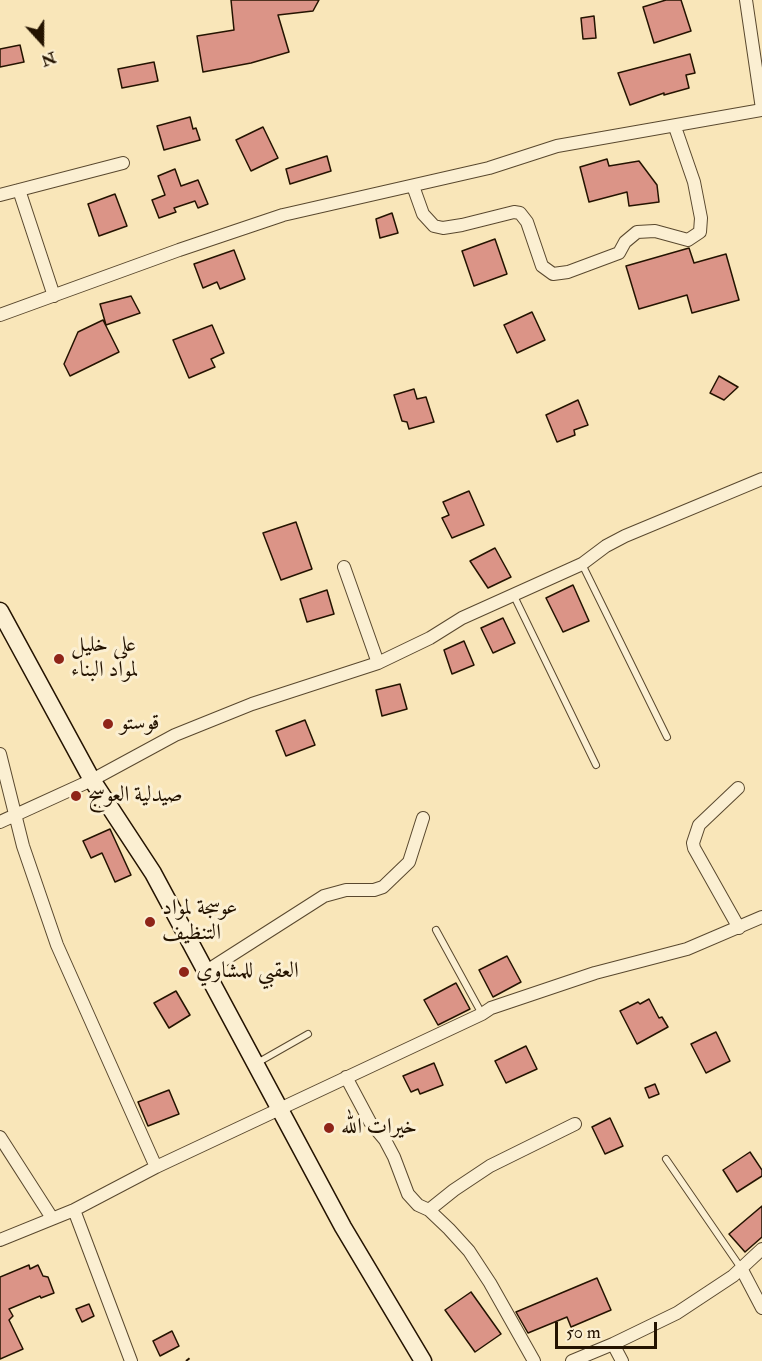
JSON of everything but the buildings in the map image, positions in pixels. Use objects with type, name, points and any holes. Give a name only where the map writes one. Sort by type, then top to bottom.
[{"type":"street","points":[[0,315],[283,215],[489,168],[557,146],[762,110],[746,0]]},
{"type":"street","points":[[413,186],[423,214],[434,226],[462,225],[514,212],[519,213],[527,222],[542,267],[553,274],[568,272],[619,253],[625,242],[638,232],[655,231],[688,240],[700,232],[701,218],[694,182],[675,127]]},
{"type":"street","points":[[0,195],[123,163]]},
{"type":"street","points":[[19,190],[54,296]]},
{"type":"street","points":[[0,822],[92,780],[175,735],[252,704],[378,663],[430,638],[462,618],[582,564],[606,546],[625,536],[762,479]]},
{"type":"street","points":[[344,567],[378,663]]},
{"type":"street","points":[[0,611],[92,780],[153,873],[343,1227],[423,1361]]},
{"type":"street","points":[[0,754],[26,858],[57,945],[156,1167]]},
{"type":"street","points":[[738,788],[699,825],[693,843],[739,928]]},
{"type":"street","points":[[206,972],[324,896],[346,890],[374,890],[383,887],[409,862],[423,818]]},
{"type":"street","points":[[0,1240],[75,1210],[156,1167],[491,1008],[595,973],[687,949],[762,917]]},
{"type":"street","points":[[346,1077],[366,1115],[385,1140],[408,1194],[418,1205],[429,1210],[469,1251],[490,1283],[534,1361]]},
{"type":"street","points":[[429,1210],[490,1166],[575,1124]]},
{"type":"street","points":[[0,1137],[52,1218]]},
{"type":"street","points":[[75,1210],[131,1361]]},
{"type":"street","points":[[572,1361],[614,1344],[678,1313],[741,1269],[762,1249]]},
{"type":"street","points":[[741,1269],[762,1308]]},
{"type":"street","points":[[614,1344],[622,1361]]},
{"type":"lane","points":[[582,564],[667,737]]},
{"type":"lane","points":[[513,594],[596,765]]},
{"type":"lane","points":[[436,930],[482,1014]]},
{"type":"lane","points":[[257,1063],[308,1035]]},
{"type":"lane","points":[[666,1159],[741,1269]]},
{"type":"path","points":[[186,1361],[191,1357]]},
{"type":"place","name":"علي خليل لمواد البناء","points":[[59,659]]},
{"type":"place","name":"قوستو","points":[[108,724]]},
{"type":"place","name":"صيدلية العوسج","points":[[76,796]]},
{"type":"place","name":"عوسجة لمواد التنظيف","points":[[150,922]]},
{"type":"place","name":"العقبي للمشاوي","points":[[184,972]]},
{"type":"place","name":"خيرات الله","points":[[329,1128]]}]
